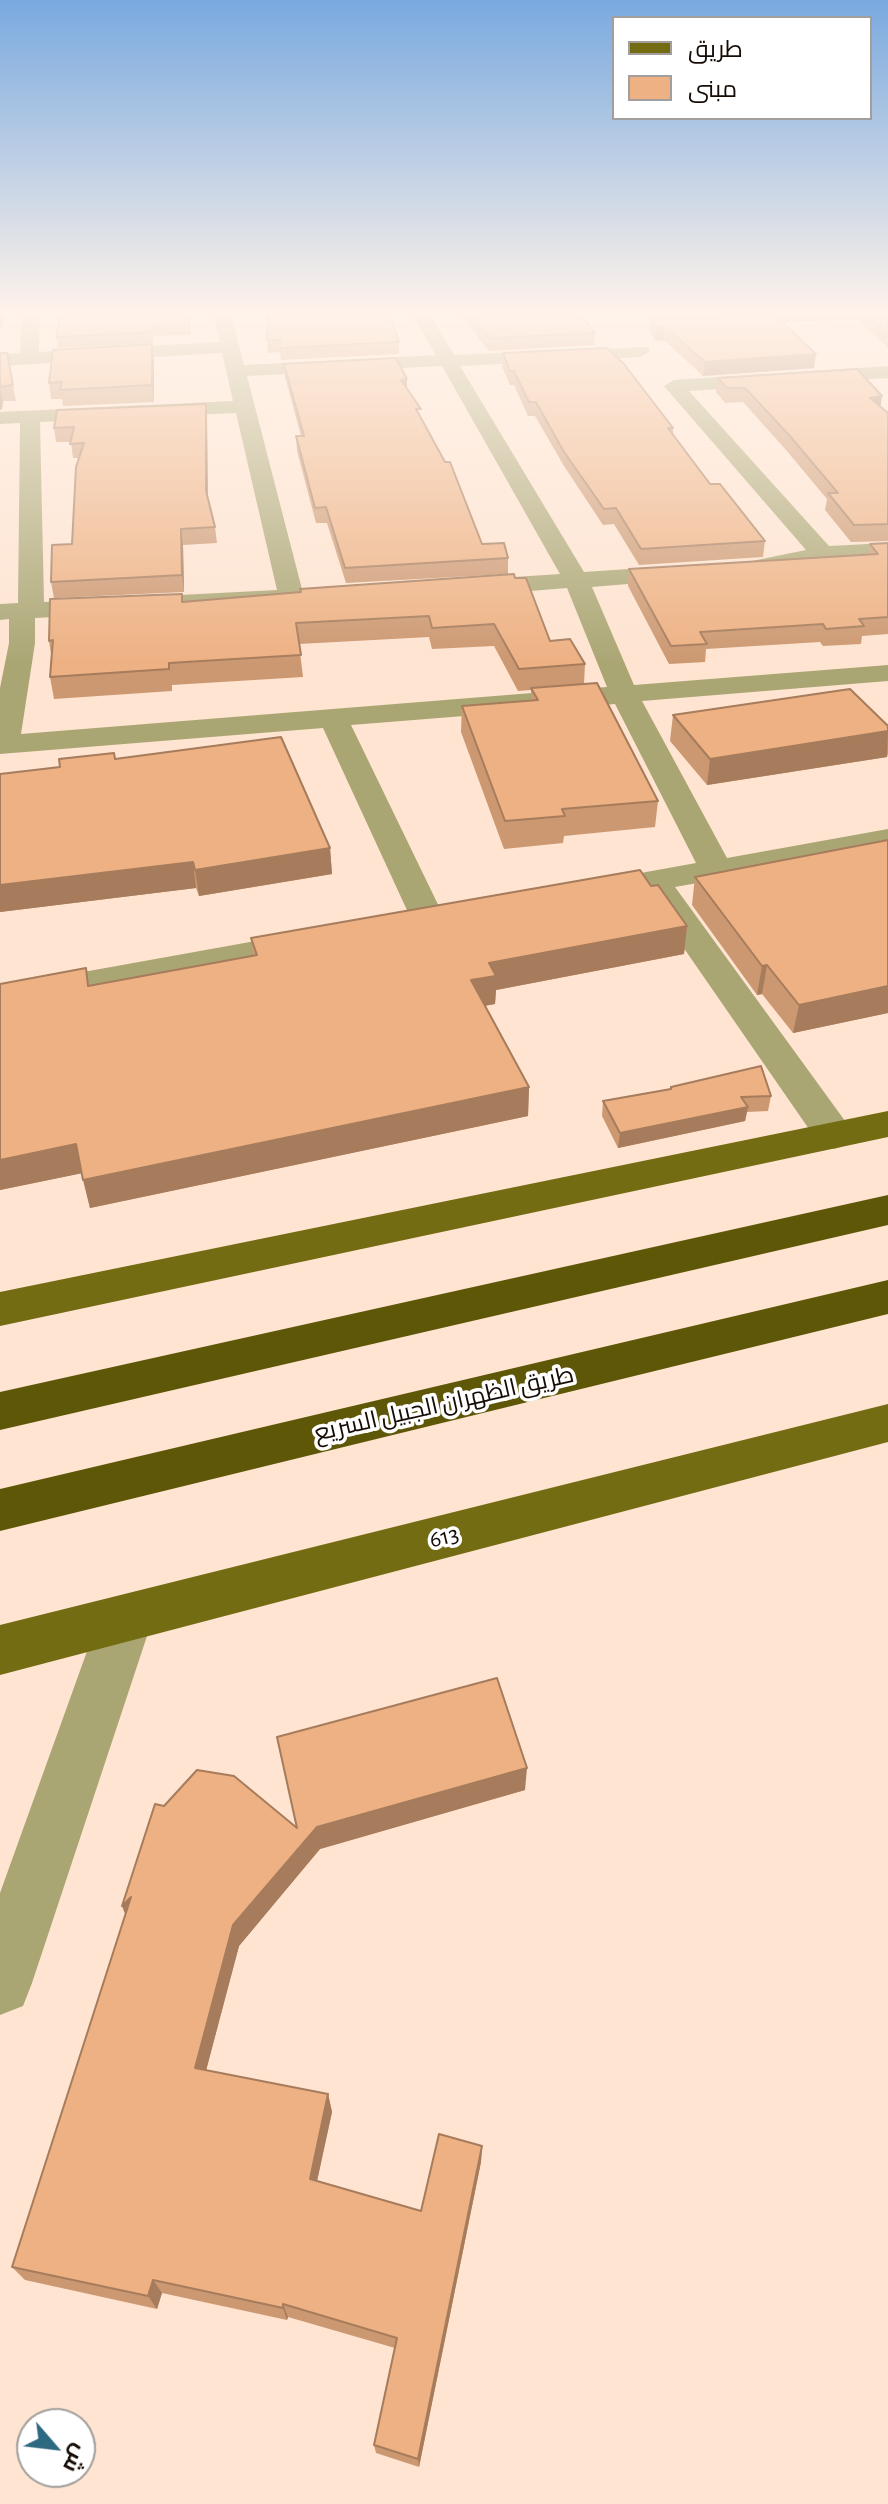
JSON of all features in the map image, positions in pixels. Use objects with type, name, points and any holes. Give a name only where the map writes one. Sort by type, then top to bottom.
[{"type":"highway","points":[[0,1411],[888,1210]]},
{"type":"highway","name":"طريق الظهران الجبيل السريع","points":[[0,1510],[888,1297]]},
{"type":"highway","points":[[675,1348],[888,1312]]},
{"type":"main road","points":[[0,1309],[888,1124]]},
{"type":"main road","name":"613","points":[[0,1650],[888,1423]]},
{"type":"street","points":[[29,430],[18,611],[22,643],[2,745],[888,673]]},
{"type":"street","points":[[18,611],[303,597],[251,430]]},
{"type":"street","points":[[488,430],[577,581],[624,694],[716,869]]},
{"type":"street","points":[[713,430],[823,554]]},
{"type":"street","points":[[451,589],[772,566],[823,554],[888,550]]},
{"type":"street","points":[[333,718],[429,921]]},
{"type":"street","points":[[564,897],[888,839]]},
{"type":"street","points":[[654,881],[834,1135]]},
{"type":"street","points":[[0,998],[337,937]]},
{"type":"street","points":[[0,1983],[126,1618]]},
{"type":"building","points":[[73,430],[206,430],[206,491],[215,527],[181,529],[182,575],[51,582],[52,545],[72,544],[76,467],[84,443],[70,444]]},
{"type":"building","points":[[302,430],[427,430],[445,462],[450,462],[482,544],[504,543],[508,558],[345,568],[326,507],[315,508],[296,436],[304,436]]},
{"type":"building","points":[[552,430],[669,430],[710,484],[720,484],[765,541],[641,549],[616,508],[604,509]]},
{"type":"building","points":[[784,430],[888,430],[888,524],[854,525],[828,493],[838,493]]},
{"type":"building","points":[[888,543],[888,617],[859,619],[864,626],[826,629],[823,624],[700,632],[707,644],[671,646],[629,569],[878,554],[870,544]]},
{"type":"building","points":[[514,574],[515,578],[526,578],[550,641],[570,639],[585,664],[519,669],[494,624],[432,628],[429,616],[296,623],[301,655],[169,663],[169,669],[50,677],[53,640],[49,641],[50,599],[182,594],[182,602],[301,592],[300,589]]},
{"type":"building","points":[[597,683],[658,801],[562,809],[565,816],[505,821],[462,706],[538,700],[531,688]]},
{"type":"building","points":[[850,689],[888,726],[888,731],[710,759],[673,715]]},
{"type":"building","points":[[281,737],[330,848],[195,870],[193,862],[0,885],[0,774],[60,767],[59,759],[114,753],[115,759]]},
{"type":"building","points":[[888,840],[888,986],[799,1005],[767,965],[762,966],[695,877]]},
{"type":"building","points":[[640,870],[651,886],[658,885],[687,926],[489,963],[496,976],[471,980],[529,1087],[83,1180],[76,1144],[0,1160],[0,984],[86,968],[88,986],[257,955],[251,938]]},
{"type":"building","points":[[761,1066],[771,1096],[741,1097],[748,1107],[620,1133],[603,1101],[671,1089]]},
{"type":"building","points":[[497,1678],[527,1768],[317,1827],[233,1925],[195,2068],[328,2094],[310,2179],[421,2211],[439,2134],[482,2146],[418,2459],[374,2445],[397,2338],[283,2304],[283,2308],[153,2280],[148,2296],[12,2267],[131,1897],[122,1906],[155,1804],[164,1806],[197,1770],[234,1776],[297,1828],[277,1737]]}]
